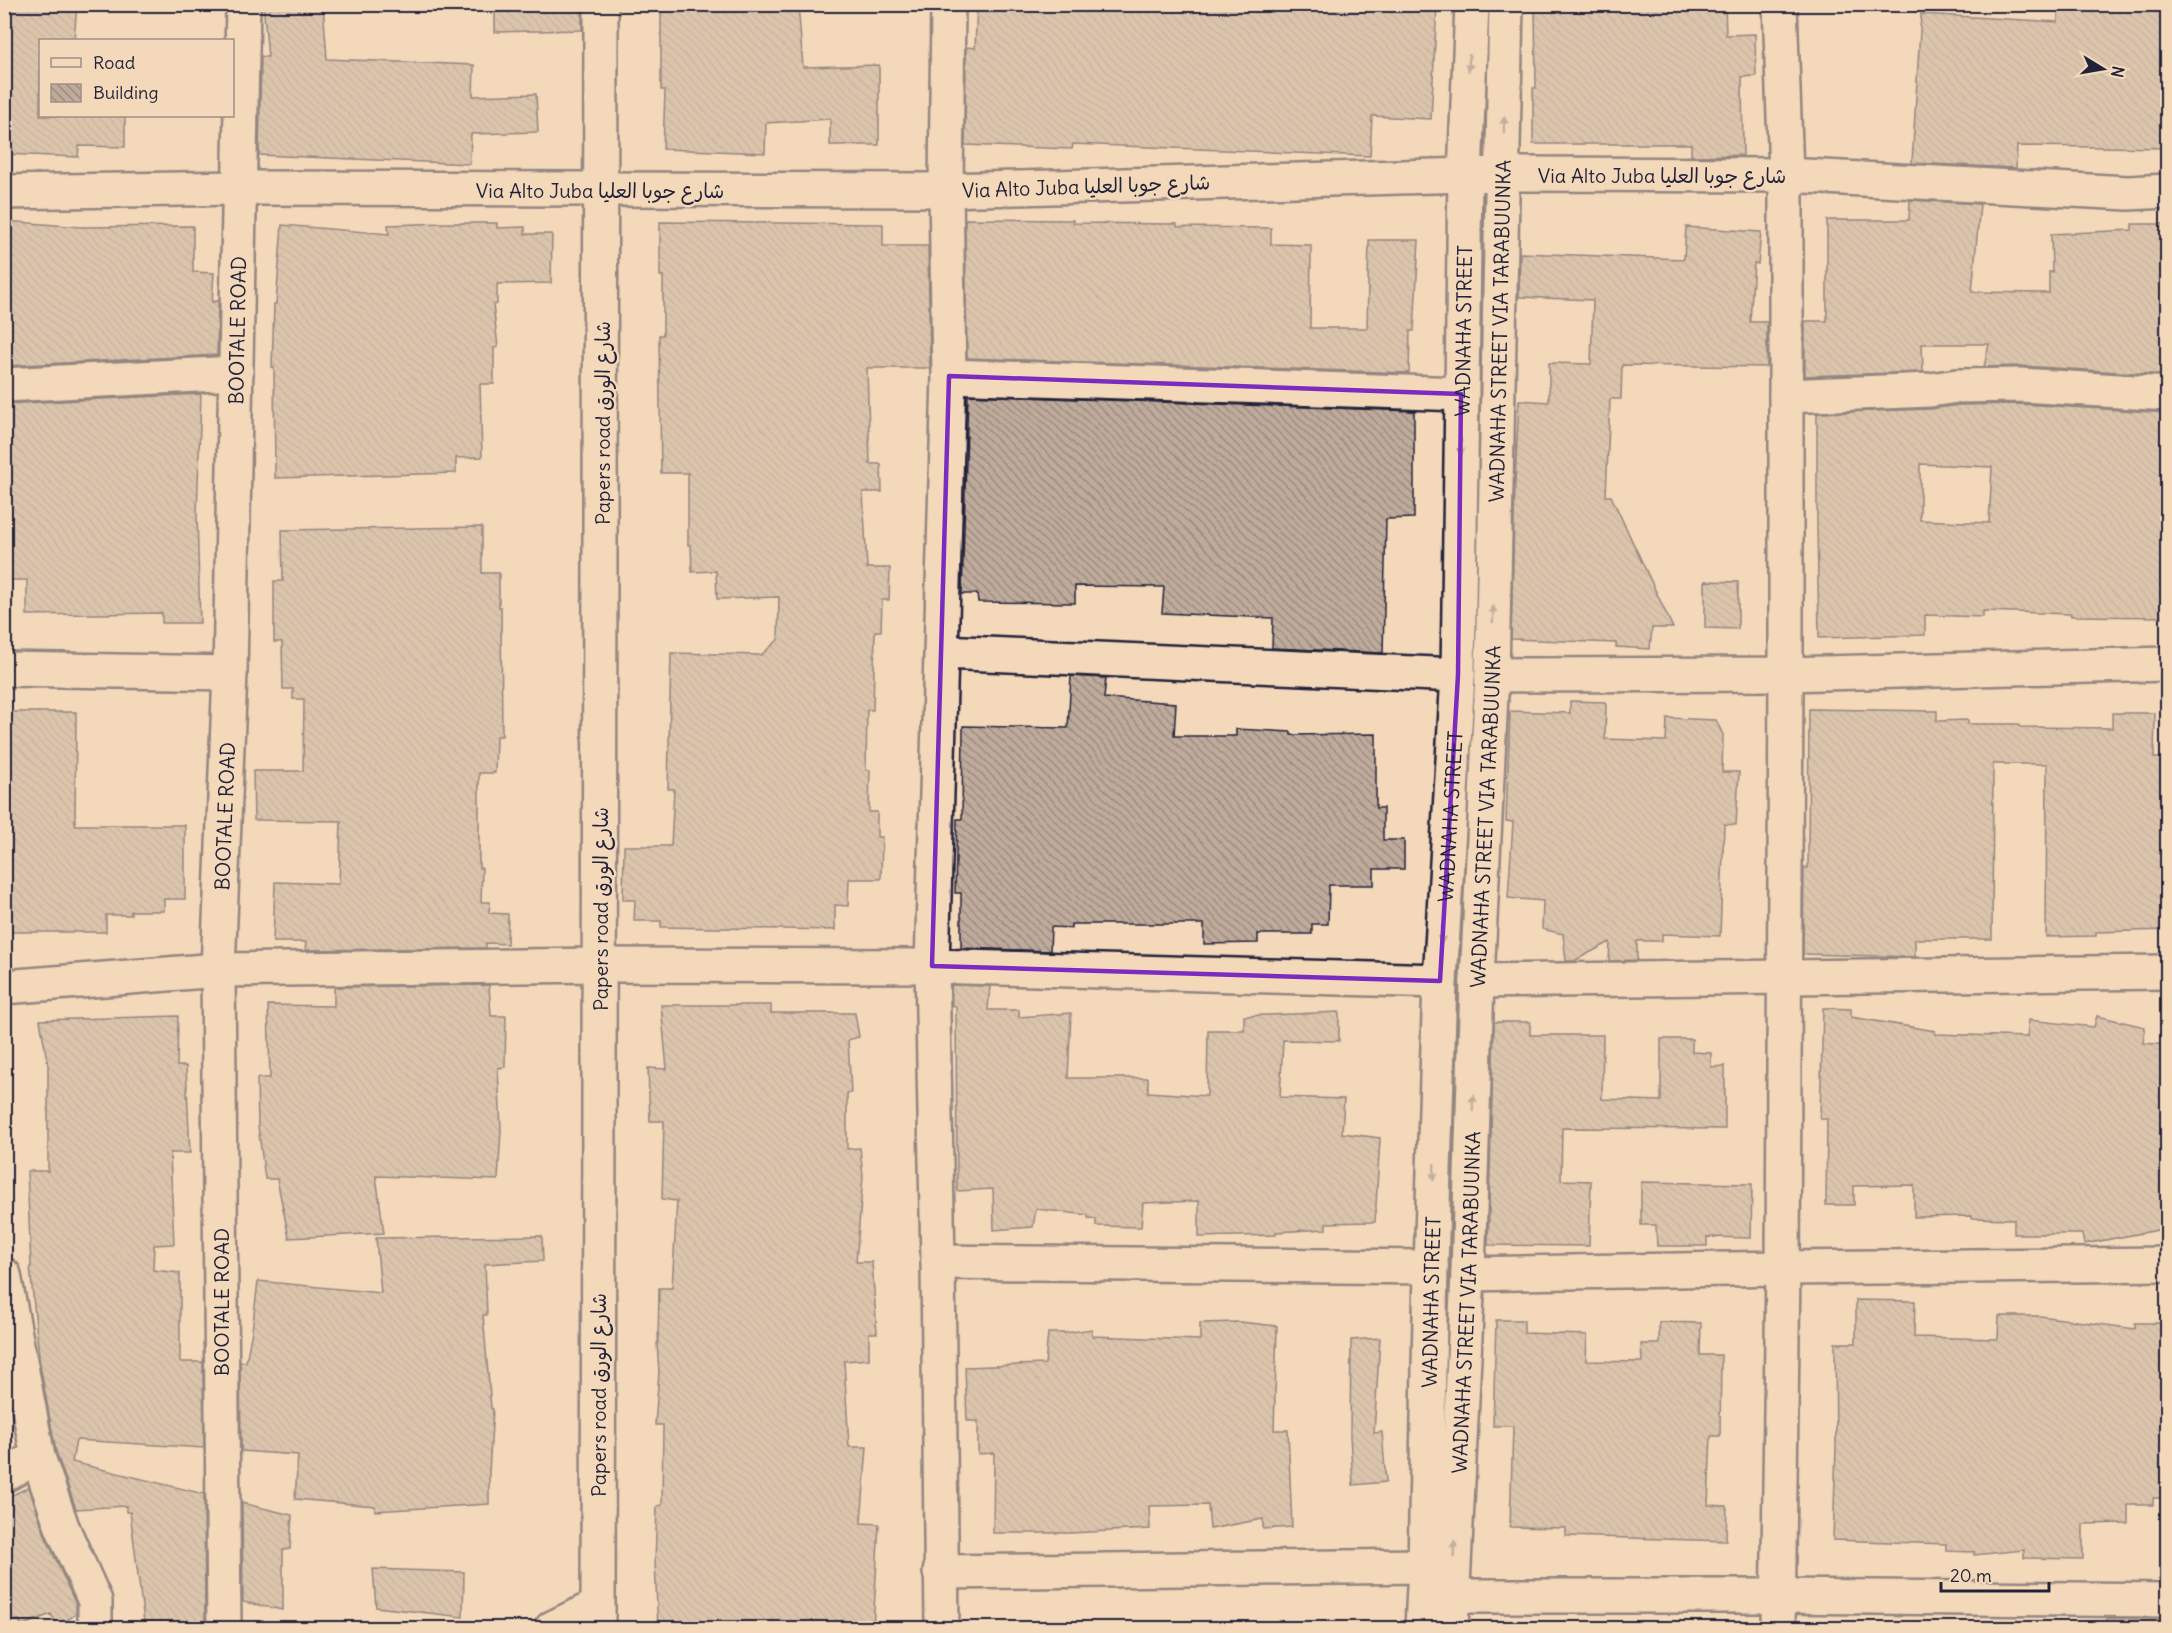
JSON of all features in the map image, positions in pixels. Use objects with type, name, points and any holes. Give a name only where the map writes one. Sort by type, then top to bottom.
[{"type":"street","name":"BOOTALE ROAD","points":[[224,1629],[218,970],[230,673],[243,4]]},
{"type":"street","name":"Papers road شارع الورق","points":[[598,1617],[602,4]]},
{"type":"street","points":[[942,1629],[932,966],[949,376],[946,190],[948,4]]},
{"type":"street","name":"WADNAHA STREET","points":[[1422,1629],[1440,981],[1458,675],[1465,176],[1472,4]]},
{"type":"street","name":"WADNAHA STREET VIA TARABUUNKA","points":[[1450,1629],[1468,1274],[1477,981],[1492,675],[1506,4]]},
{"type":"street","points":[[1778,1629],[1783,1268],[1786,674],[1786,175],[1780,4]]},
{"type":"street","name":"Via Alto Juba شارع جوبا العليا","points":[[4,192],[239,188],[946,190],[1503,174],[1786,175],[2127,193],[2168,191]]},
{"type":"street","points":[[4,385],[236,373]]},
{"type":"street","points":[[949,376],[1461,394]]},
{"type":"street","points":[[1786,396],[1930,390],[1957,386],[2020,385],[2168,394]]},
{"type":"street","points":[[942,652],[1458,675]]},
{"type":"street","points":[[1492,675],[1786,674],[2168,664]]},
{"type":"street","points":[[4,669],[230,673]]},
{"type":"street","points":[[4,987],[218,970],[600,965],[932,966],[1440,981]]},
{"type":"street","points":[[1477,981],[2168,972]]},
{"type":"street","points":[[938,1262],[1431,1267]]},
{"type":"street","points":[[1468,1274],[2168,1264]]},
{"type":"street","points":[[4,1275],[38,1457],[62,1527],[95,1601],[95,1629]]},
{"type":"street","points":[[4,1475],[38,1457]]},
{"type":"street","points":[[940,1572],[1425,1566]]},
{"type":"street","points":[[1451,1596],[1778,1596],[2168,1600]]},
{"type":"street","points":[[552,1629],[598,1617]]},
{"type":"highlighted area","points":[[949,376],[1461,394],[1458,675],[1440,981],[932,966]]},
{"type":"building","points":[[4,4],[77,4],[74,39],[39,39],[39,117],[125,117],[125,147],[79,146],[78,157],[4,154]]},
{"type":"building","points":[[263,4],[323,4],[327,59],[474,65],[473,96],[536,94],[538,132],[471,134],[470,164],[259,155],[261,56],[268,57]]},
{"type":"building","points":[[495,4],[582,4],[582,30],[495,32]]},
{"type":"building","points":[[661,4],[798,4],[803,67],[879,65],[879,145],[830,145],[830,119],[766,123],[765,153],[663,149],[665,90],[661,90]]},
{"type":"building","points":[[977,4],[1437,4],[1431,119],[1372,116],[1370,156],[1073,144],[1072,149],[965,145],[966,47],[975,48]]},
{"type":"building","points":[[1535,4],[1725,4],[1726,35],[1755,34],[1756,76],[1742,77],[1743,155],[1691,156],[1691,144],[1533,144],[1533,88],[1536,88]]},
{"type":"building","points":[[2058,4],[2168,4],[2168,148],[2017,146],[2016,168],[1912,163],[1921,14],[2058,22]]},
{"type":"building","points":[[1910,200],[1980,204],[1972,292],[2049,293],[2049,272],[2052,272],[2051,234],[2132,230],[2132,224],[2168,224],[2168,375],[2021,366],[1984,367],[1989,344],[1922,344],[1923,372],[1805,376],[1805,321],[1827,321],[1827,220],[1909,220]]},
{"type":"building","points":[[965,219],[1073,220],[1073,223],[1271,228],[1271,244],[1311,245],[1310,328],[1367,328],[1369,240],[1419,240],[1414,331],[1410,331],[1409,373],[967,358]]},
{"type":"building","points":[[4,221],[81,227],[193,226],[193,272],[214,273],[212,302],[218,301],[217,355],[4,366]]},
{"type":"building","points":[[660,222],[883,224],[883,246],[928,246],[930,368],[867,368],[870,464],[881,464],[882,492],[863,492],[867,568],[890,568],[889,600],[882,600],[881,631],[875,631],[873,710],[867,710],[866,770],[870,770],[869,812],[877,812],[877,837],[882,837],[881,879],[849,879],[848,906],[835,905],[835,930],[661,927],[661,921],[634,921],[635,900],[623,900],[624,846],[671,846],[674,789],[668,789],[671,653],[761,655],[778,640],[779,597],[717,599],[716,571],[692,572],[691,545],[688,545],[688,473],[661,473],[659,335],[663,335],[663,276],[660,276]]},
{"type":"building","points":[[497,223],[497,228],[525,227],[525,234],[552,234],[551,283],[497,284],[497,304],[493,305],[498,347],[494,348],[494,384],[480,384],[482,457],[456,458],[456,473],[275,478],[274,367],[272,367],[274,304],[276,304],[282,225],[389,234],[388,225]]},
{"type":"building","points":[[1686,227],[1761,232],[1758,264],[1754,263],[1750,322],[1767,322],[1767,367],[1622,365],[1621,399],[1610,399],[1606,496],[1611,496],[1673,628],[1652,628],[1650,649],[1616,647],[1616,643],[1511,639],[1519,400],[1549,402],[1549,363],[1591,364],[1593,300],[1519,297],[1520,253],[1684,259]]},
{"type":"building","points":[[201,394],[197,515],[200,623],[162,623],[162,613],[27,615],[27,580],[4,580],[4,404]]},
{"type":"building","points":[[968,395],[1414,411],[1414,518],[1386,519],[1383,653],[1272,648],[1273,618],[1162,613],[1164,587],[1075,586],[1075,603],[978,602],[977,594],[962,594]]},
{"type":"building","points":[[2020,404],[2168,413],[2168,617],[2071,616],[2071,614],[1983,611],[1983,617],[1925,615],[1925,635],[1819,638],[1817,413],[1931,409],[1959,405]],"holes":[[[1920,464],[1992,467],[1989,523],[1920,520]]]},
{"type":"building","points":[[482,527],[482,573],[499,573],[502,736],[496,736],[495,773],[479,773],[481,902],[490,902],[489,913],[508,914],[507,944],[486,943],[486,948],[305,950],[306,942],[273,942],[275,882],[339,884],[341,821],[254,820],[253,771],[303,771],[304,699],[293,699],[293,689],[283,689],[282,642],[274,642],[274,581],[283,581],[282,530]]},
{"type":"building","points":[[1705,581],[1738,582],[1738,629],[1705,628]]},
{"type":"building","points":[[1071,676],[1106,678],[1104,698],[1176,703],[1174,736],[1236,736],[1236,729],[1291,732],[1291,735],[1376,734],[1376,808],[1383,808],[1383,840],[1404,840],[1404,869],[1374,869],[1374,885],[1329,885],[1328,924],[1312,924],[1312,934],[1258,934],[1258,943],[1204,944],[1204,924],[1071,924],[1071,928],[1051,927],[1050,951],[961,948],[961,893],[955,893],[957,819],[962,819],[963,726],[1068,728]]},
{"type":"building","points":[[1570,701],[1606,702],[1605,739],[1666,741],[1667,718],[1716,720],[1723,735],[1722,772],[1739,772],[1736,825],[1724,824],[1720,936],[1662,934],[1662,941],[1637,941],[1637,960],[1609,961],[1610,942],[1574,961],[1566,961],[1563,934],[1542,929],[1543,901],[1508,898],[1513,822],[1506,821],[1510,711],[1570,713]]},
{"type":"building","points":[[1809,709],[1937,711],[1937,721],[1968,720],[1968,724],[2019,724],[2020,727],[2112,728],[2112,713],[2155,713],[2154,758],[2168,758],[2168,930],[2096,932],[2096,936],[2046,937],[2047,764],[1993,764],[1992,939],[1915,939],[1915,957],[1803,954],[1804,867],[1808,868]]},
{"type":"building","points":[[4,712],[76,712],[75,825],[185,825],[185,899],[164,899],[164,911],[131,911],[131,915],[106,915],[106,932],[4,932]]},
{"type":"building","points":[[489,985],[491,1016],[506,1016],[505,1067],[498,1068],[501,1129],[498,1180],[376,1176],[384,1233],[289,1238],[277,1179],[265,1179],[258,1126],[257,1078],[270,1078],[268,1005],[334,1006],[334,987]]},
{"type":"building","points":[[951,985],[990,986],[988,1010],[1019,1010],[1019,1017],[1071,1013],[1068,1078],[1148,1078],[1148,1092],[1207,1096],[1208,1030],[1244,1030],[1244,1016],[1339,1012],[1339,1041],[1283,1040],[1280,1097],[1344,1099],[1342,1133],[1380,1138],[1375,1222],[1326,1223],[1326,1229],[1276,1232],[1276,1235],[1199,1237],[1199,1201],[1143,1203],[1141,1227],[1096,1226],[1096,1219],[1088,1218],[1088,1215],[1036,1209],[1033,1227],[994,1230],[993,1189],[957,1191],[956,1006],[952,1005]]},
{"type":"building","points":[[661,1005],[771,1005],[771,1013],[855,1013],[859,1037],[848,1040],[851,1093],[847,1093],[847,1149],[860,1148],[863,1176],[856,1262],[872,1262],[877,1333],[869,1333],[869,1359],[844,1361],[849,1447],[867,1447],[861,1523],[879,1524],[873,1629],[658,1629],[655,1562],[657,1506],[662,1505],[663,1425],[655,1425],[659,1372],[657,1343],[659,1288],[672,1288],[677,1201],[662,1199],[664,1121],[650,1121],[648,1068],[667,1069]]},
{"type":"building","points":[[1823,1008],[1851,1009],[1851,1017],[1935,1031],[1935,1034],[2027,1037],[2029,1020],[2094,1027],[2097,1016],[2145,1027],[2143,1043],[2168,1045],[2168,1210],[2165,1210],[2163,1229],[2084,1244],[2082,1234],[2014,1234],[2014,1219],[1972,1218],[1972,1216],[1914,1217],[1914,1185],[1854,1186],[1854,1205],[1826,1205],[1827,1119],[1820,1119]]},
{"type":"building","points":[[178,1016],[177,1066],[186,1066],[190,1153],[170,1153],[174,1244],[154,1245],[153,1270],[180,1273],[180,1362],[203,1362],[204,1448],[76,1440],[72,1462],[204,1494],[205,1621],[144,1622],[130,1512],[126,1512],[126,1506],[76,1509],[56,1452],[40,1365],[30,1267],[27,1171],[48,1171],[48,1066],[40,1020]]},
{"type":"building","points":[[1494,1022],[1530,1022],[1530,1035],[1603,1035],[1602,1099],[1661,1101],[1661,1039],[1692,1039],[1692,1052],[1711,1053],[1711,1067],[1725,1066],[1725,1129],[1562,1128],[1561,1180],[1591,1181],[1589,1246],[1488,1245]]},
{"type":"building","points":[[1641,1182],[1752,1184],[1751,1238],[1707,1237],[1707,1246],[1657,1246],[1656,1225],[1641,1225]]},
{"type":"building","points":[[542,1236],[543,1261],[485,1264],[487,1315],[483,1315],[491,1408],[493,1409],[489,1504],[375,1511],[375,1506],[295,1499],[298,1455],[241,1451],[240,1362],[246,1362],[258,1281],[381,1293],[376,1238]]},
{"type":"building","points":[[1856,1300],[1915,1301],[1914,1337],[1998,1339],[1999,1316],[2040,1316],[2135,1329],[2135,1323],[2168,1323],[2168,1498],[2153,1498],[2153,1505],[2128,1505],[2128,1523],[2083,1524],[2083,1559],[2024,1558],[2024,1550],[1974,1555],[1974,1552],[1946,1551],[1946,1544],[1833,1540],[1836,1448],[1835,1343],[1856,1343]]},
{"type":"building","points":[[1496,1320],[1524,1320],[1524,1333],[1587,1335],[1586,1361],[1642,1362],[1641,1344],[1659,1344],[1659,1322],[1701,1323],[1700,1355],[1721,1355],[1720,1436],[1711,1436],[1708,1505],[1727,1506],[1726,1541],[1566,1536],[1566,1528],[1510,1527],[1513,1426],[1493,1426]]},
{"type":"building","points":[[1240,1322],[1277,1326],[1274,1430],[1288,1430],[1292,1527],[1263,1529],[1263,1519],[1210,1529],[1208,1505],[1149,1506],[1150,1529],[1069,1533],[993,1533],[994,1453],[978,1454],[978,1421],[967,1421],[965,1367],[1045,1364],[1048,1333],[1092,1329],[1092,1336],[1200,1340],[1200,1323]]},
{"type":"building","points":[[1380,1338],[1374,1433],[1382,1432],[1386,1482],[1353,1485],[1350,1435],[1351,1340]]},
{"type":"building","points":[[29,1487],[45,1535],[76,1605],[76,1614],[58,1626],[51,1614],[21,1626],[19,1620],[4,1624],[4,1499]]},
{"type":"building","points":[[242,1503],[292,1515],[290,1549],[283,1550],[283,1610],[243,1602]]},
{"type":"building","points":[[373,1569],[464,1572],[463,1617],[376,1607]]},
{"type":"building","points":[[2107,1618],[2158,1619],[2158,1629],[2108,1629]]}]
